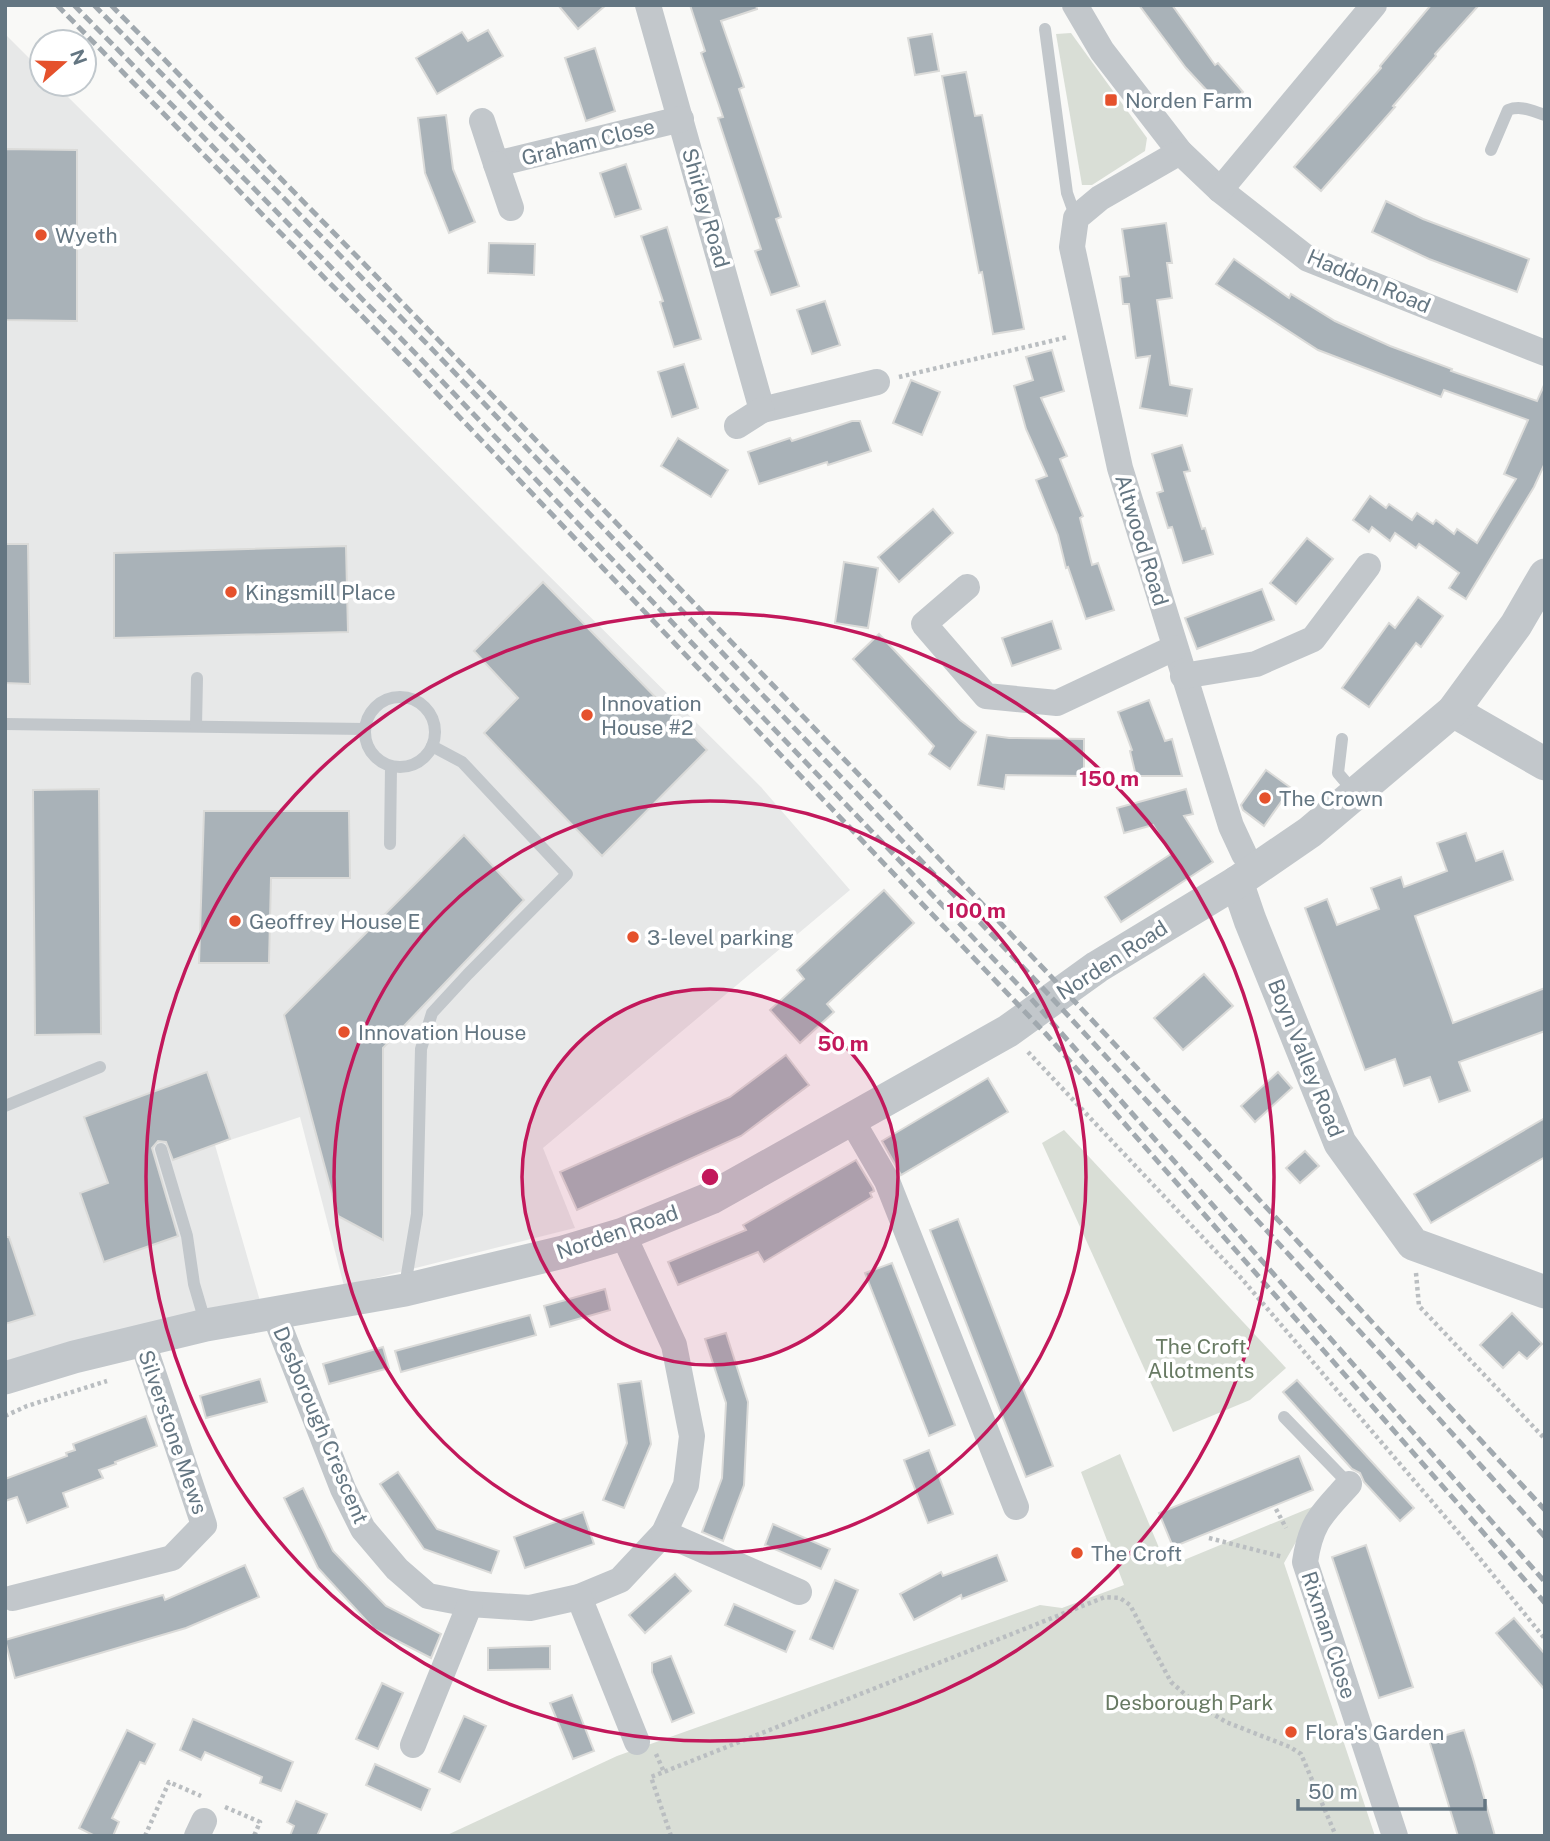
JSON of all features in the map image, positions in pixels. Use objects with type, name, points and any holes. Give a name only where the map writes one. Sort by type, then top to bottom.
[{"type":"street","name":"Shirley Road","points":[[648,5],[762,411]]},
{"type":"street","points":[[1075,5],[1102,51],[1180,152],[1100,198],[1076,218]]},
{"type":"street","points":[[1220,190],[1373,5]]},
{"type":"street","name":"Graham Close","points":[[496,164],[681,119]]},
{"type":"street","name":"Graham Close","points":[[482,121],[510,208]]},
{"type":"street","name":"Haddon Road","points":[[1180,152],[1220,190],[1308,259],[1545,352]]},
{"type":"street","name":"Altwood Road","points":[[1076,218],[1072,247],[1120,468],[1231,826],[1241,868]]},
{"type":"street","points":[[737,426],[762,411],[877,382]]},
{"type":"street","points":[[1184,676],[1256,664],[1313,639],[1368,566]]},
{"type":"street","name":"Norden Road","points":[[5,1378],[206,1325],[405,1290],[564,1252],[623,1234],[711,1198],[1008,1031],[1241,868],[1310,832],[1453,711],[1516,625],[1545,575]]},
{"type":"street","points":[[967,587],[923,624],[986,696],[1057,703],[1174,648]]},
{"type":"street","points":[[1453,711],[1545,764]]},
{"type":"street","name":"Boyn Valley Road","points":[[1241,868],[1250,920],[1340,1143],[1413,1244]]},
{"type":"street","points":[[851,1119],[887,1181],[1016,1507]]},
{"type":"street","name":"Desborough Crescent","points":[[274,1313],[343,1489],[363,1529],[397,1569],[428,1596],[470,1604],[530,1608],[579,1597],[620,1580],[664,1533],[686,1485],[692,1436],[674,1345],[623,1234]]},
{"type":"street","points":[[1413,1244],[1545,1292]]},
{"type":"street","name":"Silverstone Mews","points":[[13,1598],[172,1558],[204,1525],[142,1340]]},
{"type":"street","name":"Rixman Close","points":[[1349,1484],[1318,1518],[1308,1544],[1305,1562],[1395,1836]]},
{"type":"street","points":[[664,1533],[799,1592]]},
{"type":"street","points":[[579,1597],[637,1742]]},
{"type":"street","points":[[413,1745],[470,1604]]},
{"type":"lane","name":"Altwood Road","points":[[1045,29],[1067,193],[1076,218]]},
{"type":"lane","points":[[1491,150],[1508,110],[1524,108],[1545,115]]},
{"type":"lane","points":[[197,678],[197,726]]},
{"type":"lane","points":[[398,697],[410,698],[423,706],[431,715],[435,727],[432,746],[418,763],[403,768],[391,767],[375,758],[368,748],[365,729],[368,717],[376,706],[386,699],[398,697]]},
{"type":"lane","points":[[5,724],[365,729]]},
{"type":"lane","points":[[1342,739],[1338,773],[1355,793]]},
{"type":"lane","points":[[405,1290],[417,1214],[421,1049],[432,1013],[567,874],[462,762],[432,746]]},
{"type":"lane","points":[[390,844],[391,767]]},
{"type":"lane","points":[[5,1106],[100,1067]]},
{"type":"lane","points":[[161,1149],[187,1236],[194,1284],[206,1325]]},
{"type":"lane","points":[[1284,1417],[1349,1484]]},
{"type":"path","points":[[877,382],[1074,335]]},
{"type":"path","points":[[1008,1031],[1242,1279],[1455,1528],[1545,1639]]},
{"type":"path","points":[[1413,1244],[1419,1306],[1545,1439]]},
{"type":"path","points":[[1209,1538],[1305,1562]]},
{"type":"path","points":[[671,1836],[651,1777],[1105,1597],[1120,1598],[1130,1605],[1171,1682],[1195,1703],[1226,1722],[1290,1747],[1301,1754],[1336,1836]]},
{"type":"shaded area","points":[[5,34],[28,57],[28,98],[69,98],[761,787],[850,890],[543,1148],[575,1228],[344,1286],[300,1117],[215,1145],[260,1301],[5,1373]]},
{"type":"green space","points":[[1071,33],[1147,138],[1145,151],[1092,185],[1082,185],[1056,34]]},
{"type":"green space","name":"The Croft Allotments","points":[[1064,1130],[1286,1368],[1250,1400],[1173,1432],[1042,1143]]},
{"type":"green space","name":"Desborough Park","points":[[1120,1454],[1167,1567],[1317,1505],[1284,1563],[1375,1836],[445,1836],[617,1756],[1040,1605],[1062,1608],[1124,1585],[1081,1472]]},
{"type":"building","points":[[558,5],[606,5],[578,29]]},
{"type":"building","points":[[690,5],[756,5],[757,9],[721,21],[744,87],[739,89],[781,217],[776,219],[799,286],[771,295],[755,251],[761,249],[718,118],[723,117],[701,53],[705,51]]},
{"type":"building","points":[[1139,5],[1172,5],[1215,65],[1218,63],[1243,92],[1224,109],[1186,68]]},
{"type":"building","points":[[1431,5],[1479,5],[1321,191],[1294,167],[1381,68]]},
{"type":"building","points":[[488,30],[503,56],[437,94],[416,58],[462,32],[468,41]]},
{"type":"building","points":[[932,34],[939,71],[915,75],[908,38]]},
{"type":"building","points":[[595,48],[615,111],[586,121],[565,58]]},
{"type":"building","points":[[966,72],[975,116],[982,115],[1024,329],[993,334],[982,272],[979,273],[942,76]]},
{"type":"building","points":[[446,115],[453,169],[475,222],[449,233],[425,173],[418,118]]},
{"type":"building","name":"Wyeth","points":[[5,149],[77,150],[77,321],[5,320]]},
{"type":"building","points":[[626,164],[641,209],[615,217],[600,173]]},
{"type":"building","points":[[1386,201],[1423,219],[1529,259],[1517,292],[1429,259],[1372,232]]},
{"type":"building","points":[[1166,223],[1172,263],[1167,263],[1172,298],[1157,300],[1170,385],[1192,389],[1187,416],[1140,408],[1150,356],[1136,358],[1129,304],[1123,304],[1120,277],[1129,276],[1122,229]]},
{"type":"building","points":[[667,227],[701,339],[674,347],[660,302],[663,301],[641,236]]},
{"type":"building","points":[[489,243],[535,244],[534,275],[488,273]]},
{"type":"building","points":[[1234,259],[1289,298],[1291,294],[1335,321],[1390,346],[1452,369],[1451,371],[1537,401],[1545,383],[1545,463],[1534,487],[1466,599],[1449,588],[1459,573],[1419,544],[1416,548],[1395,533],[1390,541],[1372,527],[1369,532],[1353,520],[1370,496],[1386,508],[1389,504],[1412,520],[1417,513],[1433,524],[1436,520],[1454,534],[1457,529],[1477,543],[1516,479],[1504,474],[1528,420],[1444,390],[1441,397],[1318,350],[1216,284]]},
{"type":"building","points":[[825,301],[840,345],[812,354],[797,310]]},
{"type":"building","points":[[1052,350],[1064,391],[1041,398],[1067,456],[1060,459],[1083,516],[1080,518],[1092,565],[1098,563],[1114,610],[1086,619],[1036,480],[1047,476],[1026,429],[1014,386],[1033,380],[1026,357]]},
{"type":"building","points":[[684,364],[698,408],[672,417],[658,372]]},
{"type":"building","points":[[911,380],[940,392],[922,435],[893,423]]},
{"type":"building","points":[[852,421],[860,421],[871,451],[759,484],[748,452]]},
{"type":"building","points":[[678,438],[728,470],[711,497],[661,466]]},
{"type":"building","points":[[1182,445],[1190,471],[1184,472],[1213,554],[1183,563],[1172,527],[1168,528],[1157,493],[1163,491],[1152,454]]},
{"type":"building","points":[[933,509],[953,533],[899,582],[878,557]]},
{"type":"building","points":[[1307,538],[1333,559],[1296,604],[1270,583]]},
{"type":"building","points":[[5,544],[28,544],[30,684],[5,683]]},
{"type":"building","name":"Kingsmill Place","points":[[346,546],[348,632],[114,638],[114,553]]},
{"type":"building","points":[[844,562],[878,568],[868,628],[835,623]]},
{"type":"building","name":"Innovation House #2","points":[[543,582],[707,750],[602,856],[484,733],[518,698],[474,651]]},
{"type":"building","points":[[1262,589],[1274,620],[1197,649],[1185,618]]},
{"type":"building","points":[[1418,597],[1443,616],[1421,647],[1416,643],[1369,707],[1342,688],[1389,623],[1395,628]]},
{"type":"building","points":[[1052,621],[1061,649],[1012,666],[1002,638]]},
{"type":"building","points":[[879,634],[960,720],[976,732],[950,769],[929,754],[934,746],[853,659]]},
{"type":"building","points":[[1149,700],[1165,741],[1172,739],[1182,776],[1136,776],[1130,751],[1132,750],[1118,712]]},
{"type":"building","points":[[987,735],[1084,739],[1084,776],[1006,775],[1004,789],[978,785]]},
{"type":"building","name":"The Crown","points":[[1266,770],[1291,788],[1264,826],[1243,810],[1241,805]]},
{"type":"building","points":[[99,789],[101,1034],[35,1035],[33,790]]},
{"type":"building","points":[[1186,789],[1193,814],[1184,816],[1213,862],[1121,922],[1105,897],[1171,854],[1153,825],[1124,833],[1117,808]]},
{"type":"building","name":"Geoffrey House E","points":[[204,811],[349,811],[350,878],[271,878],[269,963],[199,963]]},
{"type":"building","points":[[1466,833],[1476,861],[1503,851],[1513,880],[1415,916],[1453,1023],[1545,988],[1545,1031],[1459,1062],[1470,1091],[1439,1102],[1430,1077],[1404,1086],[1395,1059],[1365,1070],[1305,908],[1327,899],[1337,925],[1379,909],[1371,888],[1401,877],[1404,887],[1447,871],[1437,843]]},
{"type":"building","name":"Innovation House","points":[[464,835],[524,900],[383,1048],[383,1240],[338,1216],[284,1015]]},
{"type":"building","points":[[884,890],[914,923],[827,1004],[834,1012],[800,1043],[770,1010],[804,979],[797,970]]},
{"type":"building","points":[[1204,974],[1233,1006],[1183,1050],[1154,1018]]},
{"type":"building","points":[[786,1055],[809,1085],[741,1136],[577,1210],[560,1172],[730,1097]]},
{"type":"building","points":[[207,1072],[230,1139],[173,1160],[166,1142],[158,1141],[152,1148],[178,1236],[104,1262],[80,1193],[108,1183],[84,1117]]},
{"type":"building","points":[[1278,1072],[1292,1088],[1255,1122],[1241,1106]]},
{"type":"building","points":[[988,1078],[1008,1112],[901,1175],[882,1141]]},
{"type":"building","points":[[1545,1118],[1545,1157],[1431,1223],[1414,1194]]},
{"type":"building","points":[[1305,1151],[1319,1166],[1300,1183],[1286,1168]]},
{"type":"building","points":[[856,1160],[873,1188],[874,1191],[870,1193],[872,1197],[764,1262],[758,1252],[678,1285],[668,1262],[746,1230],[743,1225]]},
{"type":"building","points":[[958,1219],[1053,1466],[1026,1477],[930,1230]]},
{"type":"building","points":[[5,1237],[9,1237],[35,1315],[5,1324]]},
{"type":"building","points":[[892,1263],[955,1425],[929,1436],[865,1273]]},
{"type":"building","points":[[605,1289],[610,1310],[550,1327],[544,1306]]},
{"type":"building","points":[[1512,1313],[1542,1344],[1527,1359],[1519,1352],[1503,1368],[1480,1345]]},
{"type":"building","points":[[530,1315],[536,1335],[401,1372],[395,1351]]},
{"type":"building","points":[[726,1333],[748,1402],[744,1485],[723,1541],[702,1532],[722,1478],[726,1403],[705,1339]]},
{"type":"building","points":[[383,1347],[389,1368],[329,1384],[323,1364]]},
{"type":"building","points":[[260,1379],[267,1402],[206,1418],[200,1396]]},
{"type":"building","points":[[1297,1380],[1414,1508],[1400,1521],[1364,1482],[1360,1473],[1352,1469],[1283,1392]]},
{"type":"building","points":[[641,1381],[651,1444],[624,1508],[603,1500],[627,1443],[618,1384]]},
{"type":"building","points":[[146,1416],[157,1446],[99,1470],[103,1478],[63,1493],[68,1507],[27,1523],[17,1497],[5,1501],[5,1479],[67,1456],[66,1453],[75,1450],[73,1444]]},
{"type":"building","points":[[929,1450],[953,1514],[928,1523],[904,1460]]},
{"type":"building","points":[[1299,1456],[1313,1490],[1173,1547],[1159,1513]]},
{"type":"building","points":[[398,1472],[437,1529],[499,1551],[491,1573],[424,1549],[380,1484]]},
{"type":"building","points":[[303,1488],[333,1551],[386,1606],[441,1634],[431,1658],[374,1629],[318,1568],[284,1498]]},
{"type":"building","points":[[583,1512],[594,1544],[525,1568],[514,1537]]},
{"type":"building","points":[[773,1524],[830,1549],[821,1569],[765,1545]]},
{"type":"building","points":[[1366,1545],[1413,1687],[1379,1698],[1332,1557]]},
{"type":"building","points":[[997,1555],[1007,1581],[962,1599],[961,1595],[914,1620],[900,1594],[941,1572],[943,1576]]},
{"type":"building","points":[[245,1565],[259,1597],[186,1628],[15,1678],[5,1640],[163,1595],[165,1600]]},
{"type":"building","points":[[675,1574],[691,1591],[645,1633],[629,1615]]},
{"type":"building","points":[[835,1580],[858,1590],[833,1649],[810,1639]]},
{"type":"building","points":[[734,1604],[795,1631],[786,1652],[725,1625]]},
{"type":"building","points":[[1514,1618],[1545,1654],[1545,1690],[1496,1633]]},
{"type":"building","points":[[550,1646],[550,1669],[488,1670],[488,1648]]},
{"type":"building","points":[[671,1656],[694,1713],[672,1722],[652,1672],[652,1663]]},
{"type":"building","points":[[382,1683],[403,1693],[378,1749],[356,1739]]},
{"type":"building","points":[[572,1695],[594,1751],[573,1759],[550,1703]]},
{"type":"building","points":[[464,1716],[486,1726],[460,1782],[439,1772]]},
{"type":"building","points":[[193,1719],[293,1762],[281,1791],[260,1783],[262,1777],[205,1752],[201,1760],[180,1750]]},
{"type":"building","points":[[127,1730],[155,1744],[145,1764],[140,1762],[112,1818],[119,1822],[113,1836],[95,1836],[79,1828]]},
{"type":"building","points":[[1464,1730],[1495,1836],[1458,1836],[1429,1740]]},
{"type":"building","points":[[375,1764],[430,1789],[421,1810],[366,1785]]},
{"type":"building","points":[[296,1801],[327,1814],[317,1836],[290,1836],[294,1826],[287,1822]]},
{"type":"railway","points":[[57,5],[409,364],[1046,1034],[1545,1603]]},
{"type":"railway","points":[[74,5],[419,357],[1026,993],[1545,1582]]},
{"type":"railway","points":[[94,5],[431,348],[1038,983],[1389,1363],[1545,1537]]},
{"type":"railway","points":[[111,5],[837,752],[1077,1004],[1545,1510]]},
{"type":"place","name":"Norden Farm","points":[[1111,100]]},
{"type":"place","name":"Wyeth","points":[[41,235]]},
{"type":"place","name":"Kingsmill Place","points":[[231,592]]},
{"type":"place","name":"Innovation House #2","points":[[587,715]]},
{"type":"place","name":"The Crown","points":[[1265,798]]},
{"type":"place","name":"Geoffrey House E","points":[[235,921]]},
{"type":"place","name":"3-level parking","points":[[633,937]]},
{"type":"place","name":"Innovation House","points":[[344,1032]]},
{"type":"place","name":"The Croft","points":[[1077,1553]]},
{"type":"place","name":"Flora's Garden","points":[[1291,1732]]}]
